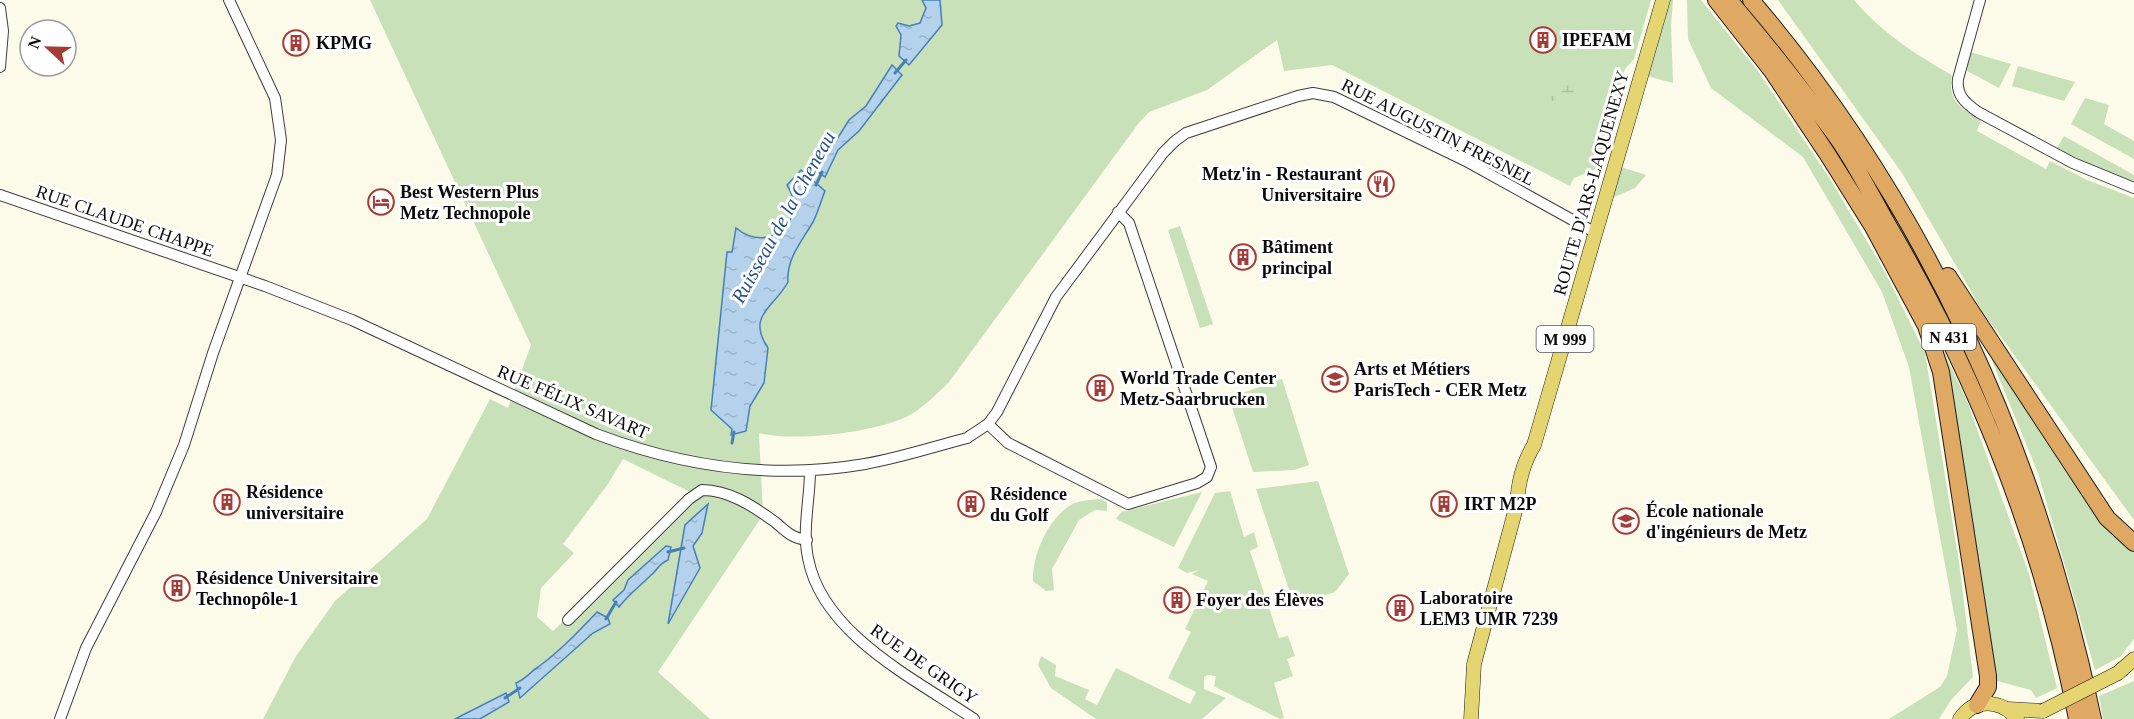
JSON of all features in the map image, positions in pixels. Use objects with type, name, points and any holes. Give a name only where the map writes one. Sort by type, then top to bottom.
[{"type":"highway","points":[[1716,0],[1772,71],[1828,155],[1901,277],[1935,348],[1988,676],[1988,687],[1977,705]]},
{"type":"highway","name":"N 431","points":[[1729,0],[1781,63],[1839,142],[1925,288],[1971,381],[2013,486],[2040,568],[2067,670],[2077,719]]},
{"type":"highway","name":"N 431","points":[[1751,0],[1793,50],[1861,142],[1963,323],[2024,470],[2056,569],[2093,719]]},
{"type":"highway","points":[[1861,142],[2107,518],[2134,543]]},
{"type":"main road","name":"ROUTE D'ARS-LAQUENEXY","points":[[1471,719],[1474,664],[1517,504],[1526,491],[1535,460],[1534,445],[1663,0]]},
{"type":"main road","points":[[1960,719],[1977,705],[1998,704],[2012,714],[2039,715],[2118,673],[2134,659]]},
{"type":"main road","points":[[2118,673],[2134,670]]},
{"type":"street","points":[[60,719],[94,632],[156,512],[184,445],[240,278],[275,185],[281,140],[277,108],[271,86],[229,0]]},
{"type":"street","points":[[1980,0],[1958,79],[1957,86],[1963,101],[1977,112],[2073,163],[2134,188]]},
{"type":"street","points":[[0,8],[3,31],[0,67]]},
{"type":"street","name":"RUE AUGUSTIN FRESNEL","points":[[988,424],[1006,396],[1056,297],[1162,153],[1186,133],[1279,102],[1313,93],[1323,93],[1466,160],[1596,233]]},
{"type":"street","name":"RUE CLAUDE CHAPPE","points":[[0,195],[240,278]]},
{"type":"street","points":[[988,424],[1008,443],[1128,504],[1197,483],[1207,477],[1211,466],[1151,285],[1129,223],[1118,212]]},
{"type":"street","name":"RUE FÉLIX SAVART","points":[[240,278],[352,320],[596,434],[653,454],[713,467],[810,471],[891,459],[967,438],[988,424]]},
{"type":"street","name":"RUE DE GRIGY","points":[[810,471],[807,540],[809,563],[836,617],[867,646],[974,719]]},
{"type":"street","points":[[568,620],[689,499],[702,490],[721,491],[738,499],[775,522],[788,535],[807,540]]},
{"type":"green space","points":[[370,0],[1651,0],[1634,59],[1625,69],[1596,169],[1574,178],[1570,186],[1332,65],[1284,71],[1277,40],[1207,90],[1149,112],[949,382],[934,397],[912,414],[873,428],[793,437],[759,433],[763,515],[658,672],[710,719],[263,719],[296,656],[335,601],[427,519],[490,399],[508,408],[531,345]],"holes":[[[623,459],[690,492],[553,631],[537,617],[541,588],[574,553],[563,544],[608,484]]]},
{"type":"green space","points":[[1669,0],[1673,0],[1671,25],[1673,83],[1647,76]]},
{"type":"green space","points":[[1687,0],[1701,0],[1758,71],[1830,179],[1885,272],[1925,353],[1959,562],[1973,677],[1951,700],[1939,719],[1889,719],[1940,687],[1947,676],[1957,630],[1909,367],[1882,292],[1803,157],[1711,88],[1688,39]]},
{"type":"green space","points":[[1778,0],[1854,0],[1864,12],[1900,42],[1952,75],[1952,91],[1957,103],[1981,120],[1977,131],[2046,169],[2050,161],[2087,180],[2134,198],[2134,520],[1983,312],[1902,173]]},
{"type":"green space","points":[[1970,52],[2011,64],[1999,88],[1967,71]]},
{"type":"green space","points":[[2018,66],[2075,82],[2064,101],[2012,86]]},
{"type":"green space","points":[[1569,81],[1577,84],[1577,93],[1553,101],[1545,99],[1544,96],[1548,89]]},
{"type":"green space","points":[[2085,98],[2109,105],[2104,124],[2134,141],[2134,159],[2071,124]]},
{"type":"green space","points":[[2064,136],[2134,175],[2134,181],[2092,166],[2057,148]]},
{"type":"green space","points":[[1621,167],[1646,175],[1635,188],[1612,198]]},
{"type":"green space","points":[[1180,226],[1213,324],[1200,328],[1168,230]]},
{"type":"green space","points":[[1939,341],[1967,401],[2029,574],[2057,688],[2036,698],[2031,690],[1997,681]]},
{"type":"green space","points":[[1994,358],[2041,435],[2075,484],[2093,508],[2134,552],[2134,639],[2120,657],[2095,670],[2038,473],[1992,361]]},
{"type":"green space","points":[[1282,379],[1309,465],[1294,470],[1253,472],[1229,398]]},
{"type":"green space","points":[[1318,481],[1349,574],[1335,592],[1294,605],[1256,489]]},
{"type":"green space","points":[[1230,491],[1244,537],[1254,532],[1258,547],[1250,551],[1279,638],[1288,636],[1295,656],[1287,659],[1293,676],[1274,683],[1284,718],[1280,719],[1217,688],[1214,686],[1216,676],[1204,677],[1204,689],[1226,698],[1202,719],[1096,719],[1051,688],[1038,665],[1041,656],[1056,665],[1055,676],[1089,690],[1085,699],[1097,705],[1116,668],[1190,704],[1196,692],[1168,678],[1191,632],[1185,629],[1208,581],[1192,574],[1199,570],[1187,573],[1178,568],[1215,493]]},
{"type":"green space","points":[[1202,492],[1174,547],[1116,519],[1121,512]]},
{"type":"green space","points":[[1101,499],[1107,502],[1107,511],[1095,510],[1079,520],[1052,569],[1054,590],[1046,591],[1033,581],[1035,561],[1042,540],[1054,521],[1069,506],[1080,501]]},
{"type":"green space","points":[[2134,681],[2134,719],[2103,719],[2099,696]]},
{"type":"water","points":[[922,0],[940,0],[942,25],[909,65],[899,56],[901,35],[896,26],[898,23],[909,26],[920,23],[926,8]]},
{"type":"water","points":[[892,65],[902,75],[859,131],[838,150],[825,177],[817,171],[849,120],[866,106]]},
{"type":"water","points":[[801,170],[825,191],[813,222],[792,258],[788,282],[761,319],[762,337],[768,348],[764,383],[750,406],[746,431],[731,435],[732,429],[711,410],[727,252],[732,252],[736,228],[761,238],[772,236],[782,230],[789,222],[793,211],[792,198],[787,185]]},
{"type":"water","points":[[708,504],[702,533],[693,546],[700,568],[668,624],[685,525]]},
{"type":"water","points":[[666,546],[671,547],[668,560],[660,565],[619,607],[613,600],[624,590],[628,580]]},
{"type":"water","points":[[597,612],[608,618],[610,624],[593,633],[520,698],[516,683],[554,654]]},
{"type":"water","points":[[506,693],[509,702],[480,719],[455,719]]},
{"type":"waterway","name":"Ruisseau de la Cheneau","points":[[895,73],[906,60]]},
{"type":"waterway","name":"Ruisseau de la Cheneau","points":[[816,185],[822,172]]},
{"type":"waterway","name":"Ruisseau de la Cheneau","points":[[732,443],[734,432]]},
{"type":"waterway","name":"Ruisseau de la Cheneau","points":[[668,552],[684,548]]},
{"type":"waterway","name":"Ruisseau de la Cheneau","points":[[606,619],[616,602]]},
{"type":"waterway","name":"Ruisseau de la Cheneau","points":[[505,698],[520,688]]},
{"type":"place","name":"IPEFAM","points":[[1543,40]]},
{"type":"place","name":"KPMG","points":[[296,43]]},
{"type":"place","name":"Metz'in - Restaurant Universitaire","points":[[1381,184]]},
{"type":"place","name":"Best Western Plus Metz Technopole","points":[[381,202]]},
{"type":"place","name":"Bâtiment principal","points":[[1243,257]]},
{"type":"place","name":"Arts et Métiers ParisTech - CER Metz","points":[[1335,379]]},
{"type":"place","name":"World Trade Center Metz-Saarbrucken","points":[[1100,388]]},
{"type":"place","name":"Résidence universitaire","points":[[227,502]]},
{"type":"place","name":"Résidence du Golf","points":[[971,504]]},
{"type":"place","name":"IRT M2P","points":[[1444,504]]},
{"type":"place","name":"École nationale d'ingénieurs de Metz","points":[[1626,521]]},
{"type":"place","name":"Résidence Universitaire Technopôle-1","points":[[177,588]]},
{"type":"place","name":"Foyer des Élèves","points":[[1177,600]]},
{"type":"place","name":"Laboratoire LEM3 UMR 7239","points":[[1400,608]]}]
